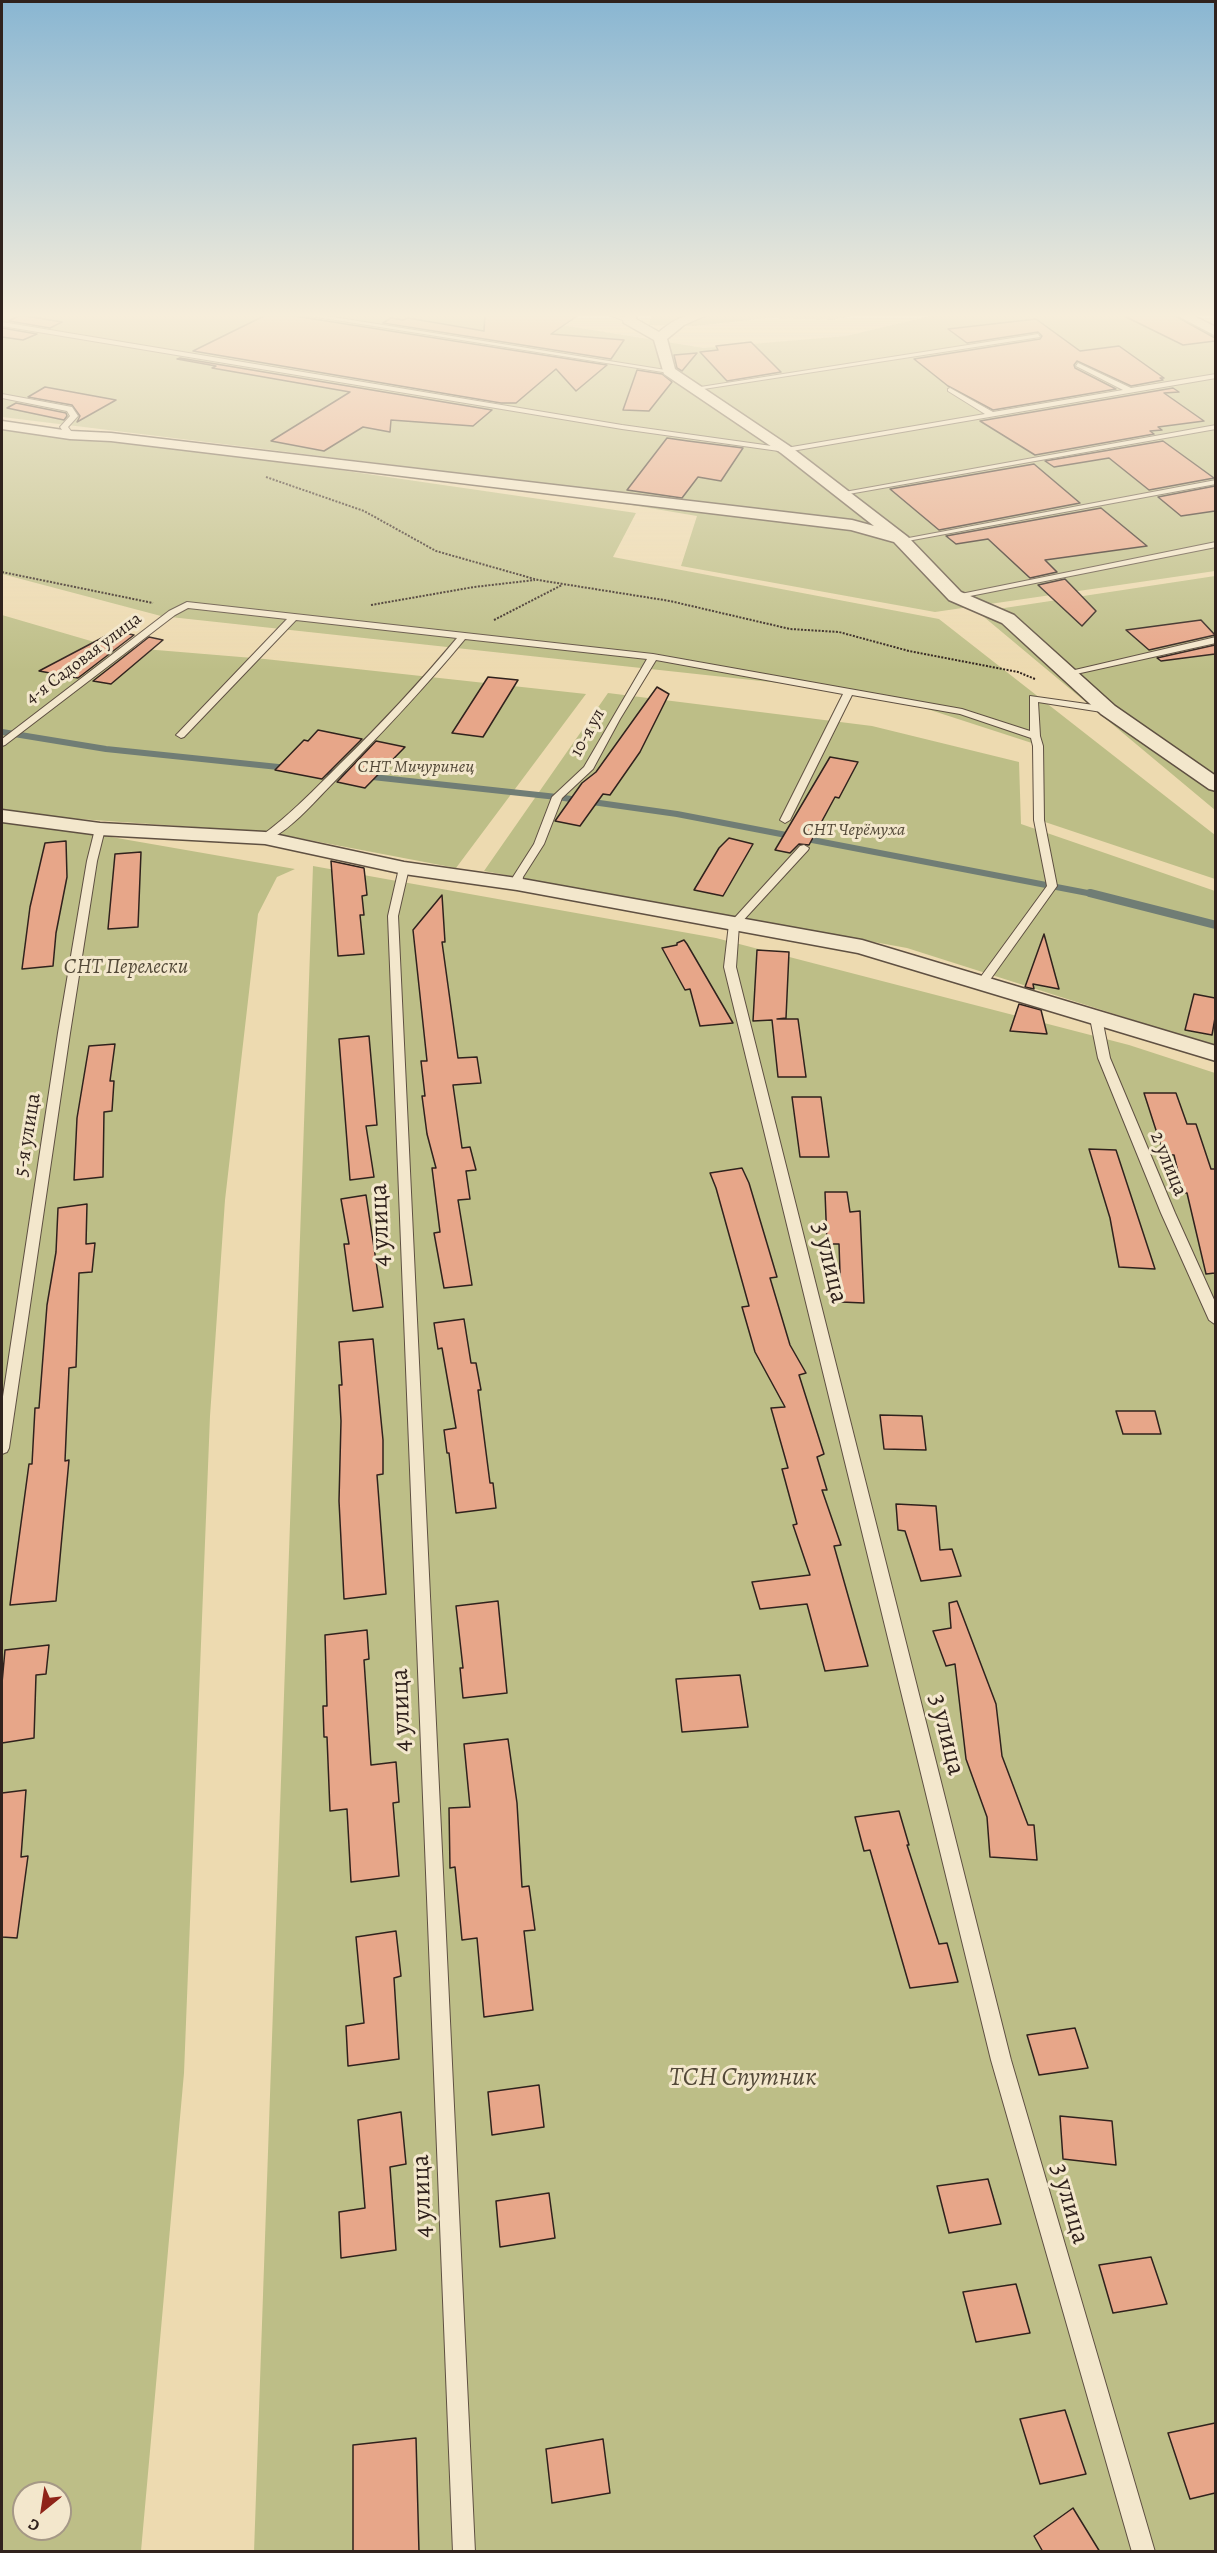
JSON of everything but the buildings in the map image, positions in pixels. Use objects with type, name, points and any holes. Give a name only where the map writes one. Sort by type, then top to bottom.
[{"type":"street","points":[[57,433],[123,438],[852,525],[900,539]]},
{"type":"street","points":[[762,433],[843,493],[900,539],[956,596],[1008,619],[1107,710],[1215,785]]},
{"type":"street","points":[[2,816],[100,829],[265,838],[404,868],[517,884],[862,947],[1215,1054]]},
{"type":"lane","points":[[666,433],[786,450],[885,433]]},
{"type":"lane","points":[[843,493],[1180,433]]},
{"type":"lane","points":[[900,539],[1215,482]]},
{"type":"lane","points":[[956,596],[1215,544]]},
{"type":"lane","name":"4-я Садовая улица","points":[[2,743],[172,613],[188,605],[294,618]]},
{"type":"lane","points":[[181,735],[294,618],[653,657],[962,712],[1035,736]]},
{"type":"lane","points":[[265,838],[285,824],[384,726],[434,672],[462,637]]},
{"type":"lane","points":[[1067,673],[1215,640]]},
{"type":"lane","name":"10-я ул","points":[[517,884],[518,877],[539,844],[557,797],[588,770],[615,719],[653,657]]},
{"type":"lane","points":[[785,820],[848,693]]},
{"type":"lane","points":[[983,982],[1052,886],[1039,820],[1038,746],[1035,736],[1033,698],[1107,710]]},
{"type":"lane","name":"5-я улица","points":[[2,1448],[64,1033],[92,861],[100,829]]},
{"type":"lane","points":[[734,924],[804,848]]},
{"type":"lane","name":"4 улица","points":[[404,868],[393,916],[464,2552]]},
{"type":"lane","name":"3 улица","points":[[734,924],[730,967],[1000,2060],[1144,2552]]},
{"type":"lane","name":"2 улица","points":[[1096,1018],[1104,1058],[1168,1214],[1215,1320]]},
{"type":"path","points":[[261,475],[364,511],[436,551],[538,580],[670,601],[790,629],[838,632],[909,651],[1018,672],[1038,680]]},
{"type":"path","points":[[462,637],[564,585]]},
{"type":"green space","points":[[2,433],[86,433],[636,513],[613,557],[939,619],[1215,835],[1215,879],[1039,820],[1038,745],[881,694],[161,616],[2,574]]},
{"type":"green space","points":[[134,433],[1215,433],[1215,571],[935,612],[681,566],[697,516],[394,465]]},
{"type":"green space","points":[[1215,576],[1215,810],[978,612]]},
{"type":"green space","name":"СНТ Мичуринец","points":[[2,615],[108,646],[265,659],[586,694],[456,868],[267,832],[35,816],[2,811]]},
{"type":"green space","name":"СНТ Черёмуха","points":[[608,693],[872,726],[1019,762],[1021,824],[1215,891],[1215,1046],[907,948],[484,871]]},
{"type":"green space","name":"СНТ Перелески","points":[[2,818],[295,869],[277,877],[258,914],[225,1200],[210,1416],[184,2073],[141,2551],[2,2551]]},
{"type":"green space","name":"ТСН Спутник","points":[[313,866],[716,938],[1129,1045],[1215,1073],[1215,2551],[254,2552]]},
{"type":"waterway","points":[[2,732],[106,749],[288,768]]},
{"type":"waterway","points":[[317,771],[557,797],[677,814],[1097,895]]},
{"type":"waterway","points":[[1090,893],[1097,895]]},
{"type":"waterway","points":[[1097,895],[1216,925]]}]
